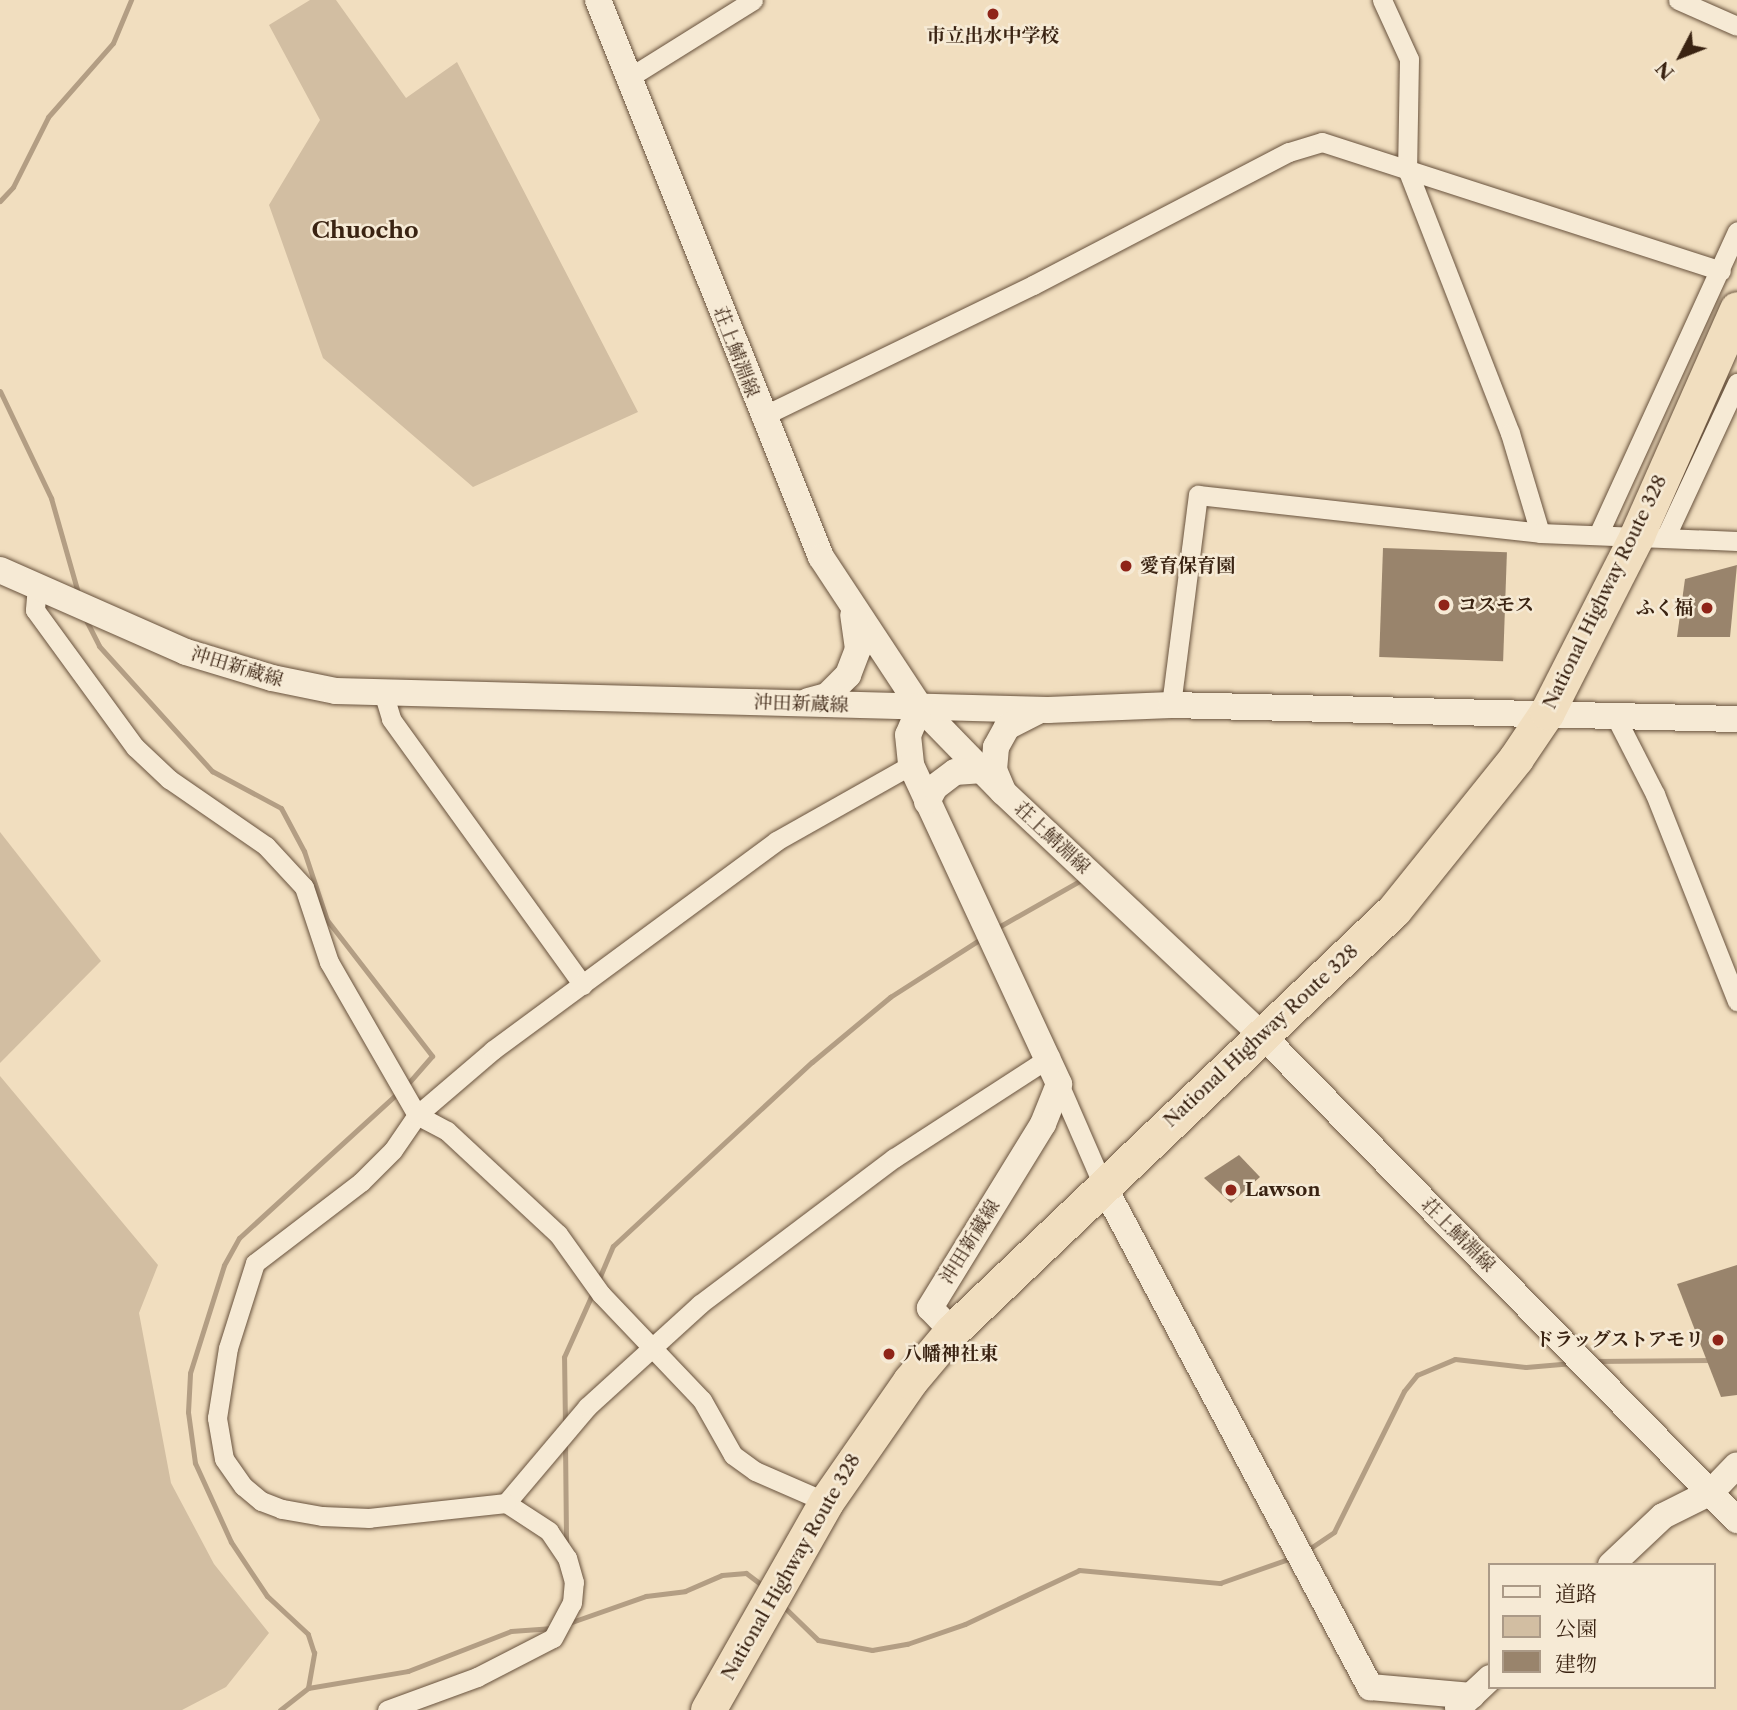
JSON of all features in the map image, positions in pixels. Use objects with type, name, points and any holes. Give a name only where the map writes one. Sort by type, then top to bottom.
[{"type":"highway","name":"National Highway Route 328","points":[[708,1710],[826,1502],[910,1381],[952,1331],[1394,910],[1516,758],[1547,712],[1651,535],[1737,309]]},
{"type":"main road","name":"荘上鯖淵線","points":[[598,0],[761,417],[821,557],[920,707],[1003,792],[1262,1035],[1737,1520]]},
{"type":"main road","name":"沖田新蔵線","points":[[0,570],[228,667],[336,691],[1048,710],[1171,705],[1547,712],[1737,719]]},
{"type":"main road","points":[[800,704],[827,696],[848,675],[858,649],[853,609]]},
{"type":"main road","points":[[920,707],[908,735],[911,765],[1050,1057],[1059,1084]]},
{"type":"main road","points":[[1003,792],[995,770],[1002,737],[1026,714],[1048,710]]},
{"type":"main road","points":[[927,802],[935,787],[954,772],[982,771]]},
{"type":"main road","name":"沖田新蔵線","points":[[952,1331],[930,1308],[1043,1124],[1059,1084]]},
{"type":"main road","points":[[1103,1185],[1296,1553],[1370,1687],[1473,1695]]},
{"type":"main road","points":[[1613,1563],[1663,1516],[1711,1492],[1737,1465]]},
{"type":"street","points":[[630,77],[753,0]]},
{"type":"street","points":[[1382,0],[1409,59],[1407,169],[1510,433],[1540,533]]},
{"type":"street","points":[[1678,0],[1737,26]]},
{"type":"street","points":[[761,417],[1033,285],[1289,152],[1322,142],[1721,271]]},
{"type":"street","points":[[1598,535],[1737,231]]},
{"type":"street","points":[[1651,535],[1737,383]]},
{"type":"street","points":[[1171,705],[1198,495],[1540,533],[1651,535],[1737,541]]},
{"type":"street","points":[[37,586],[35,610],[135,747],[169,779],[266,846],[304,887],[329,962],[417,1115],[447,1131],[537,1213],[601,1294],[702,1400],[733,1455],[755,1471],[826,1502]]},
{"type":"street","points":[[383,692],[391,719],[583,985]]},
{"type":"street","points":[[1614,715],[1655,794],[1737,1001]]},
{"type":"street","points":[[387,1710],[532,1653],[553,1638],[564,1620],[574,1582],[567,1558],[549,1531],[506,1503],[369,1518],[282,1509],[261,1501],[243,1486],[224,1459],[218,1437],[220,1383],[254,1264],[361,1181],[393,1150],[417,1115],[493,1050],[787,834],[911,765]]},
{"type":"street","points":[[506,1503],[587,1408],[700,1304],[894,1158],[1050,1057]]},
{"type":"street","points":[[1059,1084],[1103,1185]]},
{"type":"green space","points":[[310,0],[336,0],[406,98],[457,62],[638,412],[473,487],[323,358],[269,205],[320,120],[269,25]]},
{"type":"green space","points":[[0,832],[101,961],[0,1063]]},
{"type":"green space","points":[[0,1076],[158,1265],[139,1313],[171,1483],[214,1564],[269,1633],[226,1687],[182,1710],[0,1710]]},
{"type":"building","name":"コスモス","points":[[1383,548],[1507,552],[1503,661],[1379,657]]},
{"type":"building","name":"ふく福","points":[[1737,565],[1730,637],[1677,637],[1685,579]]},
{"type":"building","name":"Lawson","points":[[1239,1155],[1260,1177],[1231,1203],[1204,1178]]},
{"type":"building","name":"ドラッグストアモリ","points":[[1737,1265],[1737,1395],[1721,1397],[1677,1284]]},
{"type":"waterway","points":[[0,201],[13,187],[48,117],[113,43],[131,0]]},
{"type":"waterway","points":[[0,391],[51,498],[78,593]]},
{"type":"waterway","points":[[86,620],[99,646],[212,771],[281,808],[304,851],[327,920],[432,1056],[406,1086]]},
{"type":"waterway","points":[[995,929],[1083,879]]},
{"type":"waterway","points":[[598,1281],[613,1246],[812,1062],[890,997],[984,937]]},
{"type":"waterway","points":[[308,1688],[314,1653],[308,1634],[267,1596],[231,1542],[195,1463],[188,1412],[190,1373],[224,1265],[239,1238],[399,1092]]},
{"type":"waterway","points":[[565,1425],[564,1357],[594,1290]]},
{"type":"waterway","points":[[1306,1551],[1334,1532],[1404,1391],[1417,1375],[1455,1359],[1526,1367],[1573,1363]]},
{"type":"waterway","points":[[1593,1361],[1712,1360]]},
{"type":"waterway","points":[[565,1442],[566,1544]]},
{"type":"waterway","points":[[782,1605],[818,1640],[872,1650],[907,1644],[965,1624],[1079,1570],[1220,1583],[1291,1558]]},
{"type":"waterway","points":[[566,1624],[646,1596],[685,1591],[722,1575],[746,1573],[763,1586]]},
{"type":"waterway","points":[[280,1710],[308,1688],[408,1671],[511,1631],[553,1628]]},
{"type":"place","name":"市立出水中学校","points":[[993,14]]},
{"type":"place","name":"愛育保育園","points":[[1126,566]]},
{"type":"place","name":"コスモス","points":[[1444,605]]},
{"type":"place","name":"ふく福","points":[[1707,608]]},
{"type":"place","name":"Lawson","points":[[1231,1190]]},
{"type":"place","name":"ドラッグストアモリ","points":[[1718,1340]]},
{"type":"place","name":"八幡神社東","points":[[889,1354]]},
{"type":"district","name":"Chuocho","points":[[365,230]]}]
